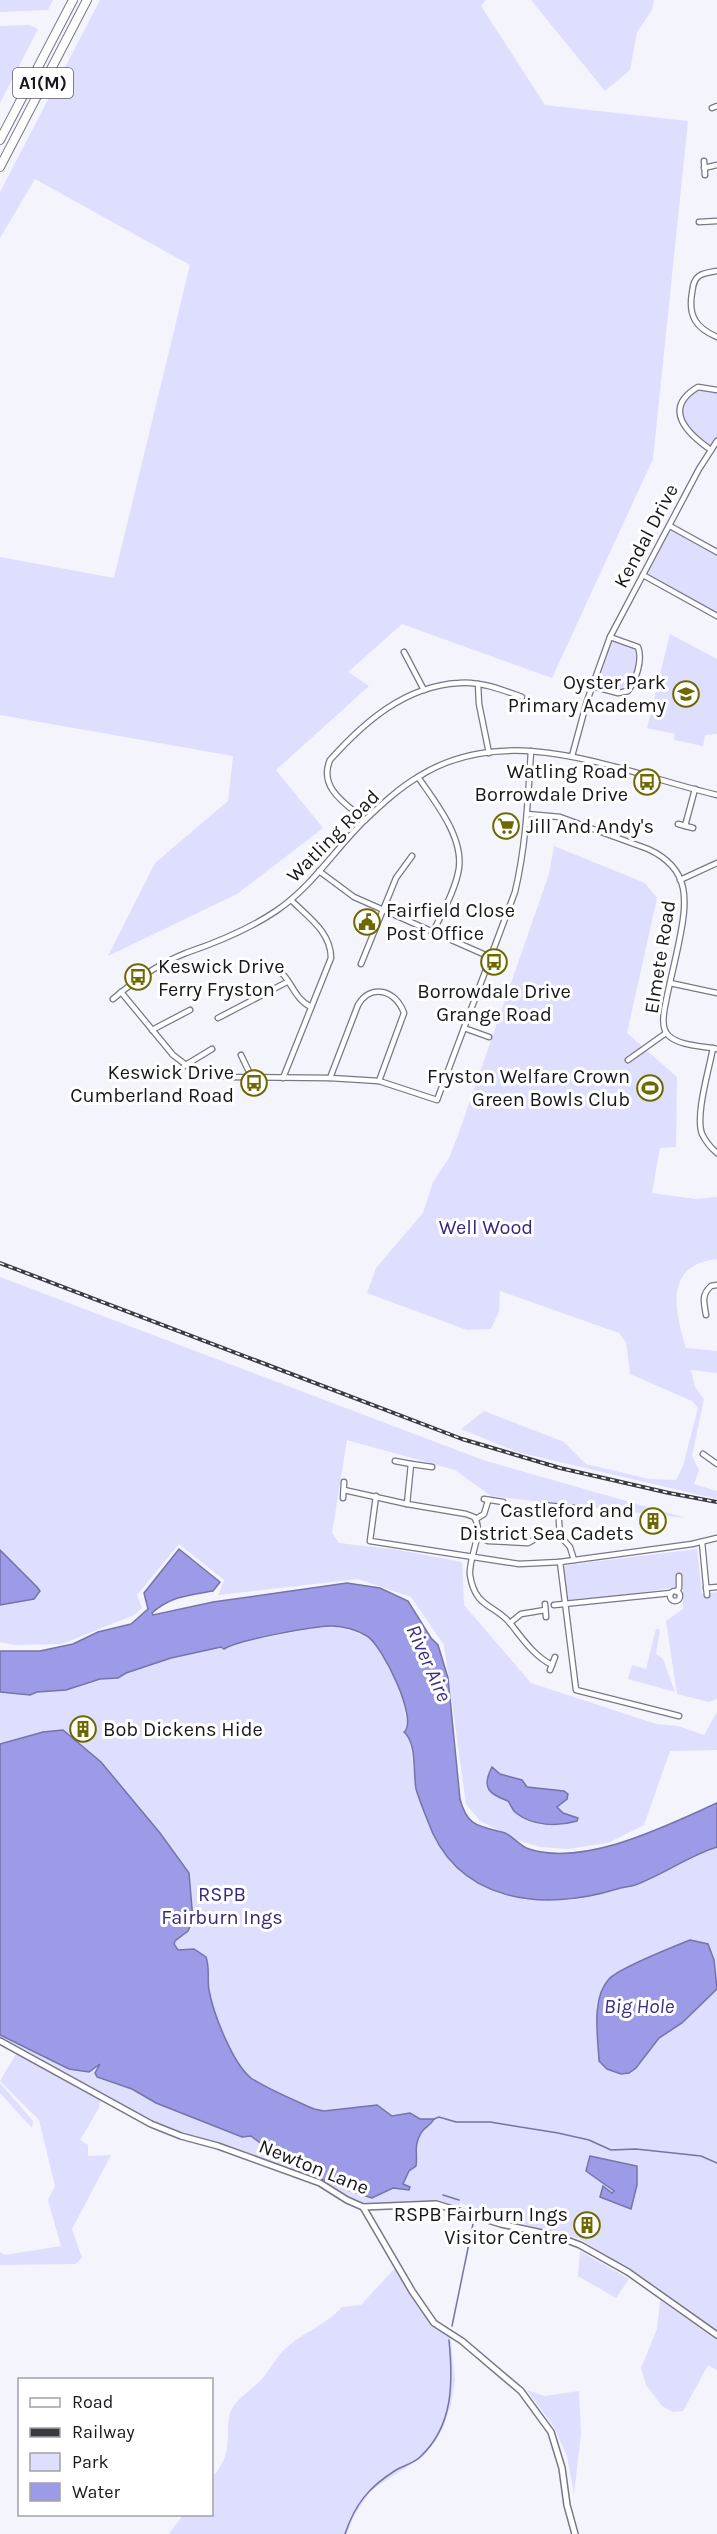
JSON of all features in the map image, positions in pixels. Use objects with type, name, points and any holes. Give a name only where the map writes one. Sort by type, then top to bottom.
[{"type":"highway","name":"A1(M)","points":[[0,140],[73,0]]},
{"type":"highway","name":"A1(M)","points":[[0,167],[87,0]]},
{"type":"street","points":[[704,161],[705,175]]},
{"type":"street","points":[[704,168],[717,165]]},
{"type":"street","points":[[699,222],[717,221]]},
{"type":"street","points":[[717,271],[699,276],[693,284],[690,311],[692,318],[707,332],[717,337]]},
{"type":"street","points":[[711,450],[690,435],[684,427],[681,410],[686,397],[698,387],[717,390]]},
{"type":"street","name":"Kendal Drive","points":[[573,756],[592,686],[610,637],[717,441]]},
{"type":"street","points":[[670,526],[717,552]]},
{"type":"street","points":[[643,575],[717,616]]},
{"type":"street","points":[[592,686],[618,693],[628,691],[634,683],[641,654],[638,647],[610,637]]},
{"type":"street","points":[[404,652],[424,690]]},
{"type":"street","points":[[365,820],[335,794],[329,785],[327,768],[330,760],[372,717],[424,690],[460,683],[478,684],[522,697]]},
{"type":"street","points":[[478,684],[489,753]]},
{"type":"street","points":[[121,992],[184,1066],[207,1075],[380,1081],[437,1100],[514,892],[520,867],[527,814],[531,751]]},
{"type":"street","name":"Watling Road","points":[[113,999],[168,962],[232,937],[275,912],[291,900],[365,820],[418,777],[456,759],[489,753],[531,751],[573,756],[717,795]]},
{"type":"street","points":[[418,777],[440,811],[459,855],[458,870],[433,932]]},
{"type":"street","points":[[685,826],[695,789]]},
{"type":"street","name":"Elmete Road","points":[[527,814],[560,817],[655,852],[670,863],[684,889],[685,910],[664,1011],[666,1033],[676,1040],[715,1049]]},
{"type":"street","points":[[678,824],[693,828]]},
{"type":"street","points":[[361,964],[381,910],[396,878],[412,856]]},
{"type":"street","points":[[680,880],[717,863]]},
{"type":"street","points":[[319,871],[342,890],[381,910],[490,957]]},
{"type":"street","points":[[283,1078],[331,958],[331,947],[324,933],[291,900]]},
{"type":"street","points":[[273,967],[281,970],[296,997],[311,1007]]},
{"type":"street","points":[[218,1018],[288,982]]},
{"type":"street","points":[[670,982],[717,993]]},
{"type":"street","points":[[330,1078],[362,997],[378,990],[395,997],[401,1003],[404,1013],[380,1081]]},
{"type":"street","points":[[153,1030],[190,1010]]},
{"type":"street","points":[[464,1028],[489,1037]]},
{"type":"street","name":"Elmete Road","points":[[628,1060],[666,1033]]},
{"type":"street","points":[[184,1066],[212,1049]]},
{"type":"street","points":[[715,1049],[700,1120],[702,1133],[709,1146],[717,1153]]},
{"type":"street","points":[[241,1055],[252,1078]]},
{"type":"street","points":[[706,1315],[703,1297],[705,1291],[717,1285]]},
{"type":"street","points":[[703,1454],[716,1462]]},
{"type":"street","points":[[394,1461],[432,1467]]},
{"type":"street","points":[[407,1504],[411,1464]]},
{"type":"street","points":[[343,1498],[344,1482]]},
{"type":"street","points":[[344,1490],[465,1514],[476,1520]]},
{"type":"street","points":[[376,1496],[370,1541],[471,1558],[519,1564],[560,1562],[717,1540]]},
{"type":"street","points":[[476,1520],[484,1514],[486,1500],[503,1502]]},
{"type":"street","points":[[541,1504],[586,1509]]},
{"type":"street","points":[[558,1507],[560,1536],[570,1547],[574,1560]]},
{"type":"street","points":[[476,1520],[477,1536],[471,1558],[470,1574],[479,1598],[510,1623],[513,1630],[551,1667],[555,1657]]},
{"type":"street","points":[[477,1536],[488,1541],[528,1543],[539,1537],[560,1536]]},
{"type":"street","points":[[703,1542],[707,1594]]},
{"type":"street","points":[[560,1562],[576,1690],[678,1716]]},
{"type":"street","points":[[554,1605],[674,1592],[679,1588],[679,1576]]},
{"type":"street","points":[[706,1588],[717,1587]]},
{"type":"street","points":[[545,1604],[546,1617]]},
{"type":"street","points":[[510,1623],[521,1614],[545,1610]]},
{"type":"street","name":"Newton Lane","points":[[0,2041],[151,2124],[181,2136],[218,2145],[320,2183],[363,2207],[436,2204],[564,2239],[598,2254],[628,2272],[717,2335]]},
{"type":"street","points":[[363,2207],[412,2291],[434,2323],[462,2341],[521,2391],[551,2432],[562,2468],[567,2505],[575,2534]]},
{"type":"green space","points":[[0,0],[53,0],[48,10],[0,12]]},
{"type":"green space","points":[[100,0],[486,0],[481,6],[545,105],[688,121],[653,459],[552,678],[402,624],[348,672],[369,686],[276,770],[323,828],[237,894],[108,956],[155,863],[228,801],[233,756],[0,715],[0,557],[114,578],[190,265],[35,179],[0,238],[0,192]]},
{"type":"green space","points":[[531,0],[654,0],[652,10],[637,32],[630,70],[605,91]]},
{"type":"green space","points":[[29,25],[38,29],[0,103],[0,26]]},
{"type":"green space","points":[[698,387],[717,390],[717,441],[711,450],[682,422],[683,407]]},
{"type":"green space","points":[[670,526],[717,552],[717,617],[643,575]]},
{"type":"green space","name":"Oyster Park Primary Academy","points":[[670,634],[717,659],[717,734],[705,735],[703,746],[674,740],[675,734],[647,728]]},
{"type":"green space","points":[[610,637],[632,643],[641,654],[634,683],[628,691],[618,693],[592,686]]},
{"type":"green space","name":"Well Wood","points":[[554,846],[645,883],[657,898],[627,1033],[677,1077],[676,1147],[660,1148],[652,1193],[696,1199],[717,1197],[717,1259],[700,1263],[688,1270],[677,1292],[677,1305],[686,1348],[717,1351],[717,1373],[691,1370],[695,1387],[704,1399],[692,1456],[699,1470],[694,1484],[717,1491],[717,1499],[517,1452],[461,1429],[484,1411],[564,1442],[586,1464],[649,1479],[676,1480],[683,1466],[698,1408],[692,1401],[630,1374],[626,1342],[619,1333],[500,1291],[499,1311],[491,1329],[467,1330],[367,1293],[376,1268],[423,1213],[433,1182],[449,1158],[549,874]]},
{"type":"green space","points":[[0,1277],[483,1460],[686,1518],[491,1496],[455,1470],[347,1440],[332,1533],[339,1543],[399,1550],[462,1562],[464,1605],[531,1683],[656,1724],[678,1726],[704,1735],[717,1712],[717,1750],[670,1751],[644,1825],[608,1843],[568,1849],[540,1847],[520,1841],[480,1821],[466,1804],[444,1645],[411,1597],[358,1579],[218,1595],[224,1580],[179,1544],[137,1595],[142,1608],[134,1615],[62,1644],[15,1645],[0,1642],[0,1605],[37,1587],[0,1550]]},
{"type":"green space","points":[[697,1549],[702,1594],[717,1592],[717,1699],[709,1702],[677,1694],[666,1621],[683,1609],[683,1586],[564,1605],[560,1566]]},
{"type":"green space","name":"RSPB Fairburn Ings","points":[[338,1627],[365,1635],[379,1648],[393,1675],[404,1705],[417,1791],[428,1822],[451,1863],[466,1876],[498,1892],[526,1900],[574,1900],[635,1885],[717,1847],[717,2331],[627,2268],[578,2238],[466,2210],[467,2206],[461,2203],[458,2206],[433,2201],[367,2203],[355,2201],[313,2177],[173,2129],[145,2117],[0,2040],[0,1692],[30,1695],[37,1692],[66,1690],[100,1679],[121,1677],[126,1673],[171,1658],[314,1628]]},
{"type":"green space","points":[[656,1629],[660,1630],[656,1654],[663,1659],[675,1692],[628,1679],[632,1665],[646,1669]]},
{"type":"green space","points":[[16,2054],[100,2100],[99,2108],[80,2140],[88,2145],[88,2156],[111,2155],[72,2229],[82,2258],[75,2264],[0,2265],[0,2252],[5,2255],[61,2246],[48,2200],[55,2186],[39,2120],[0,2081]]},
{"type":"green space","points":[[0,2083],[33,2121],[32,2128],[0,2093]]},
{"type":"green space","points":[[580,2251],[629,2279],[616,2298],[578,2276]]},
{"type":"green space","points":[[398,2265],[434,2323],[450,2334],[455,2380],[451,2405],[442,2430],[423,2457],[371,2490],[354,2516],[347,2534],[169,2534],[182,2516],[213,2516],[213,2476],[225,2456],[229,2419],[235,2404],[296,2340],[328,2320],[342,2307],[361,2305]]},
{"type":"green space","points":[[660,2300],[717,2340],[717,2370],[708,2365],[683,2411],[673,2412],[662,2406],[646,2385],[641,2368],[657,2329]]},
{"type":"green space","points":[[527,2390],[544,2396],[579,2391],[581,2433],[574,2494],[567,2456],[554,2427]]},
{"type":"water","name":"River Aire","points":[[179,1549],[220,1582],[213,1591],[189,1595],[166,1603],[152,1613],[153,1615],[213,1602],[347,1583],[380,1588],[408,1601],[431,1638],[438,1645],[448,1678],[460,1799],[466,1815],[475,1823],[506,1833],[529,1849],[551,1853],[575,1853],[625,1841],[717,1803],[717,1847],[635,1885],[589,1896],[560,1900],[532,1899],[505,1894],[480,1884],[459,1869],[440,1847],[427,1819],[416,1789],[411,1743],[404,1732],[407,1725],[407,1714],[390,1668],[367,1636],[345,1628],[323,1627],[260,1638],[224,1649],[221,1647],[171,1658],[126,1673],[118,1678],[100,1679],[66,1690],[37,1692],[30,1695],[0,1692],[0,1651],[40,1651],[73,1644],[98,1632],[131,1624],[148,1609],[144,1593]]},
{"type":"water","points":[[0,1550],[40,1591],[34,1599],[0,1605]]},
{"type":"water","points":[[63,1730],[101,1762],[160,1833],[189,1873],[193,1920],[188,1931],[174,1944],[178,1950],[194,1949],[206,1957],[209,1990],[215,2011],[231,2050],[244,2071],[265,2086],[314,2109],[324,2111],[377,2105],[392,2116],[410,2113],[420,2119],[434,2119],[423,2131],[416,2146],[416,2166],[409,2171],[403,2184],[410,2187],[409,2190],[393,2188],[372,2198],[340,2187],[293,2164],[251,2136],[242,2137],[156,2103],[132,2089],[97,2077],[95,2073],[100,2064],[89,2072],[69,2069],[0,2035],[0,1744],[43,1732]]},
{"type":"water","points":[[492,1767],[500,1774],[522,1780],[527,1787],[564,1791],[568,1794],[567,1799],[557,1807],[563,1813],[578,1818],[577,1821],[561,1824],[537,1823],[515,1812],[508,1801],[496,1796],[489,1789],[487,1780]]},
{"type":"water","name":"Big Hole","points":[[690,1940],[708,1944],[714,1960],[717,1989],[682,2023],[659,2038],[636,2068],[629,2073],[621,2074],[607,2069],[599,2061],[597,2030],[598,2007],[603,1987],[609,1979],[623,1970]]},
{"type":"water","points":[[590,2156],[637,2166],[637,2185],[631,2209],[600,2197],[603,2186],[612,2193],[614,2191],[586,2171]]},
{"type":"waterway","points":[[434,2119],[439,2117],[456,2122],[490,2122],[589,2140],[611,2150],[636,2149],[701,2156],[717,2163]]},
{"type":"waterway","points":[[443,2195],[459,2200]]},
{"type":"waterway","points":[[452,2326],[473,2224]]},
{"type":"waterway","points":[[345,2534],[353,2514],[364,2497],[396,2470],[418,2459],[431,2445],[439,2431],[445,2417],[451,2387],[449,2340]]},
{"type":"railway","points":[[0,1263],[462,1439],[560,1468],[717,1502]]},
{"type":"place","name":"Oyster Park Primary Academy","points":[[686,694]]},
{"type":"place","name":"Watling Road Borrowdale Drive","points":[[647,782]]},
{"type":"place","name":"Jill And Andy's","points":[[506,826]]},
{"type":"place","name":"Fairfield Close Post Office","points":[[367,922]]},
{"type":"place","name":"Borrowdale Drive Grange Road","points":[[494,962]]},
{"type":"place","name":"Keswick Drive Ferry Fryston","points":[[138,977]]},
{"type":"place","name":"Keswick Drive Cumberland Road","points":[[254,1083]]},
{"type":"place","name":"Fryston Welfare Crown Green Bowls Club","points":[[650,1088]]},
{"type":"place","name":"Castleford and District Sea Cadets","points":[[653,1521]]},
{"type":"place","name":"Bob Dickens Hide","points":[[83,1729]]},
{"type":"place","name":"RSPB Fairburn Ings Visitor Centre","points":[[587,2225]]}]
